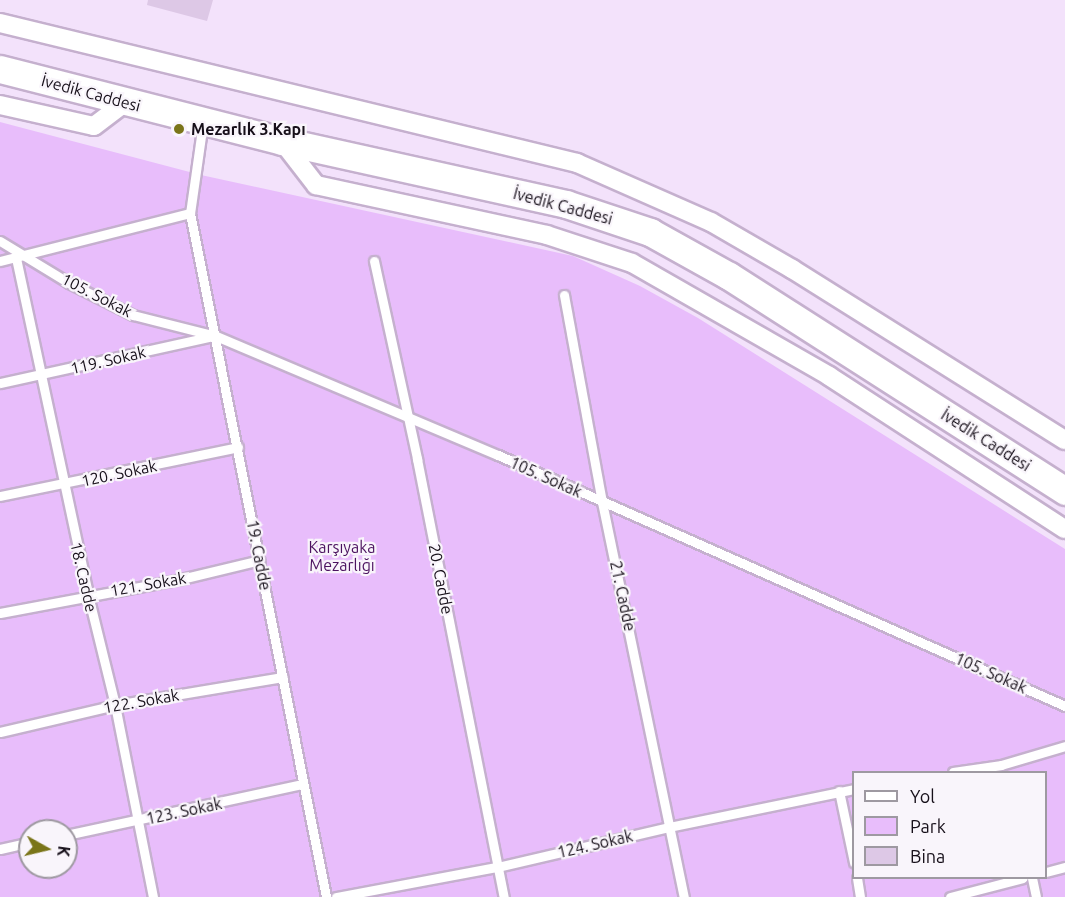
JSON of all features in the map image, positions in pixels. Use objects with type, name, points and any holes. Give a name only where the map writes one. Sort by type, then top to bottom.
[{"type":"main road","name":"İvedik Caddesi","points":[[0,69],[282,141],[566,204],[650,232],[729,276],[1065,491]]},
{"type":"street","points":[[0,23],[577,163],[711,222],[792,269],[1065,440]]},
{"type":"street","points":[[0,105],[94,126],[126,102]]},
{"type":"street","points":[[282,141],[316,185],[547,235],[632,263],[828,376],[1065,529]]},
{"type":"lane","points":[[190,213],[203,122]]},
{"type":"lane","name":"105. Sokak","points":[[21,257],[190,213]]},
{"type":"lane","name":"19. Cadde","points":[[190,213],[261,560],[302,784],[326,897]]},
{"type":"lane","name":"105. Sokak","points":[[0,241],[21,257],[133,315],[216,336],[602,502],[1065,706]]},
{"type":"lane","points":[[0,261],[21,257]]},
{"type":"lane","name":"18. Cadde","points":[[21,257],[64,485],[115,705],[153,897]]},
{"type":"lane","name":"20. Cadde","points":[[374,261],[504,897]]},
{"type":"lane","name":"21. Cadde","points":[[564,295],[602,502],[684,897]]},
{"type":"lane","name":"119. Sokak","points":[[0,383],[216,336]]},
{"type":"lane","name":"120. Sokak","points":[[0,496],[64,485],[238,447]]},
{"type":"lane","name":"121. Sokak","points":[[0,613],[177,580],[261,560]]},
{"type":"lane","name":"122. Sokak","points":[[0,732],[115,705],[283,677]]},
{"type":"lane","points":[[970,771],[1003,769],[1065,746]]},
{"type":"lane","name":"123. Sokak","points":[[78,832],[302,784]]},
{"type":"lane","name":"124. Sokak","points":[[336,897],[497,867],[669,827],[852,789]]},
{"type":"lane","points":[[839,791],[852,853]]},
{"type":"lane","points":[[0,849],[18,845]]},
{"type":"lane","points":[[1047,872],[1065,867]]},
{"type":"lane","points":[[856,879],[860,897]]},
{"type":"lane","points":[[951,897],[1019,879]]},
{"type":"lane","points":[[1032,879],[1036,897]]},
{"type":"green space","name":"Karşıyaka Mezarlığı","points":[[0,122],[201,175],[573,256],[640,286],[698,318],[1065,549],[1065,897],[0,897]]},
{"type":"building","points":[[148,0],[213,0],[207,21],[147,5]]},
{"type":"place","name":"Mezarlık 3.Kapı","points":[[179,129]]}]
